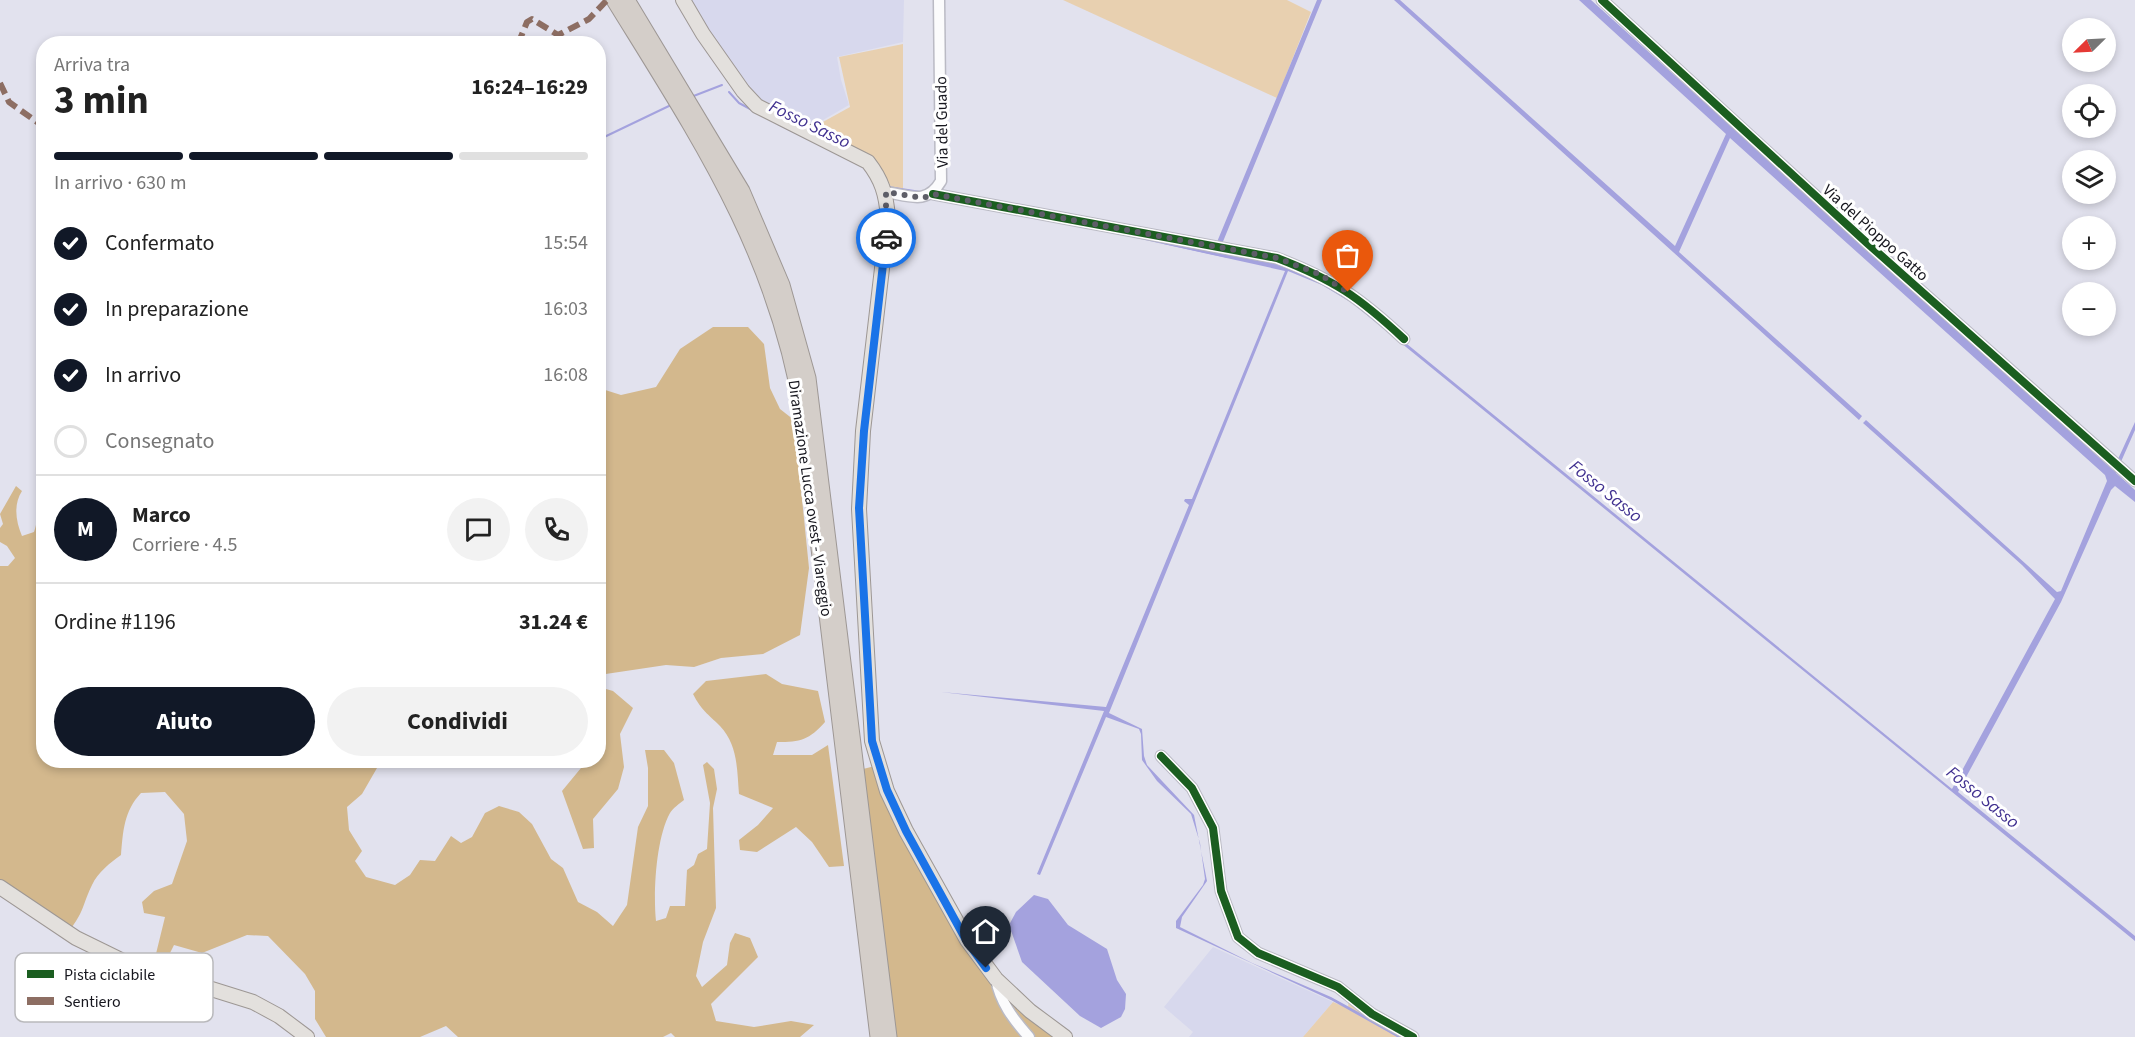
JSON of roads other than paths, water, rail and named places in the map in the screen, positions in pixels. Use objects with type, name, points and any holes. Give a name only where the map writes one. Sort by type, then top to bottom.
[{"type":"highway","name":"Diramazione Lucca ovest - Viareggio","points":[[614,0],[758,239]]},
{"type":"highway","name":"Diramazione Lucca ovest - Viareggio","points":[[627,0],[726,160],[758,239],[808,413],[872,902],[881,1018],[878,1037]]},
{"type":"highway","name":"Diramazione Lucca ovest - Viareggio","points":[[808,413],[859,889],[881,1018],[889,1037]]},
{"type":"main road","points":[[683,0],[702,34],[743,91],[757,106],[868,162],[879,176],[886,192],[888,217],[864,431],[859,508],[872,741],[887,790],[906,831],[966,940],[996,978],[1030,1011],[1065,1037]]},
{"type":"main road","points":[[0,887],[76,938],[107,953]]},
{"type":"main road","points":[[213,990],[253,1002],[279,1016],[307,1037]]},
{"type":"street","name":"Via del Guado","points":[[933,194],[941,182],[939,0]]},
{"type":"street","name":"Via del Pioppo Gatto","points":[[1602,0],[1867,243],[2135,481]]},
{"type":"street","points":[[886,192],[923,198],[933,194],[1277,258],[1319,274],[1363,301],[1404,339]]},
{"type":"street","points":[[1161,756],[1192,788],[1213,828],[1221,891],[1238,937],[1258,953],[1338,987],[1372,1014],[1413,1037]]},
{"type":"street","points":[[996,978],[999,994],[1009,1012],[1029,1037]]},
{"type":"water","points":[[1317,0],[1322,0],[1222,244],[1217,242]]},
{"type":"water","points":[[1394,0],[1400,0],[1675,246],[1726,134],[1579,0],[1591,0],[2113,470],[2135,422],[2135,430],[2116,473],[2135,490],[2135,502],[2115,486],[2111,490],[2061,602],[1958,792],[2135,936],[2135,941],[1352,303],[1322,285],[1288,271],[1109,713],[1142,729],[1147,765],[1194,815],[1199,839],[1191,814],[1157,781],[1142,760],[1139,729],[1106,717],[1040,875],[1037,874],[1104,711],[941,692],[1106,707],[1189,505],[1184,501],[1192,499],[1285,271],[1091,228],[1278,263],[1325,283],[1358,304],[1952,789],[2055,599],[2022,565],[1863,423],[1866,420],[2057,592],[2061,591],[2107,481],[2105,475],[1730,138],[1679,252],[1862,416],[1859,420]]},
{"type":"water","points":[[1201,851],[1207,881],[1182,917],[1180,927],[1252,963],[1331,997],[1404,1037],[1397,1037],[1331,1000],[1176,928],[1176,921],[1205,879]]},
{"type":"water","points":[[1034,895],[1048,899],[1068,925],[1107,949],[1117,980],[1126,994],[1125,1009],[1121,1017],[1101,1028],[1080,1016],[1022,962],[1009,925],[1016,912]]},
{"type":"waterway","name":"Fosso Sasso","points":[[691,97],[722,85]]},
{"type":"waterway","name":"Fosso Sasso","points":[[729,92],[739,103],[752,110]]},
{"type":"waterway","name":"Fosso Sasso","points":[[606,136],[671,105]]},
{"type":"waterway","name":"Fosso Sasso","points":[[778,124],[808,139]]},
{"type":"waterway","name":"Fosso Sasso","points":[[888,187],[921,192]]},
{"type":"waterway","name":"Fosso Sasso","points":[[1164,243],[1228,257]]}]
